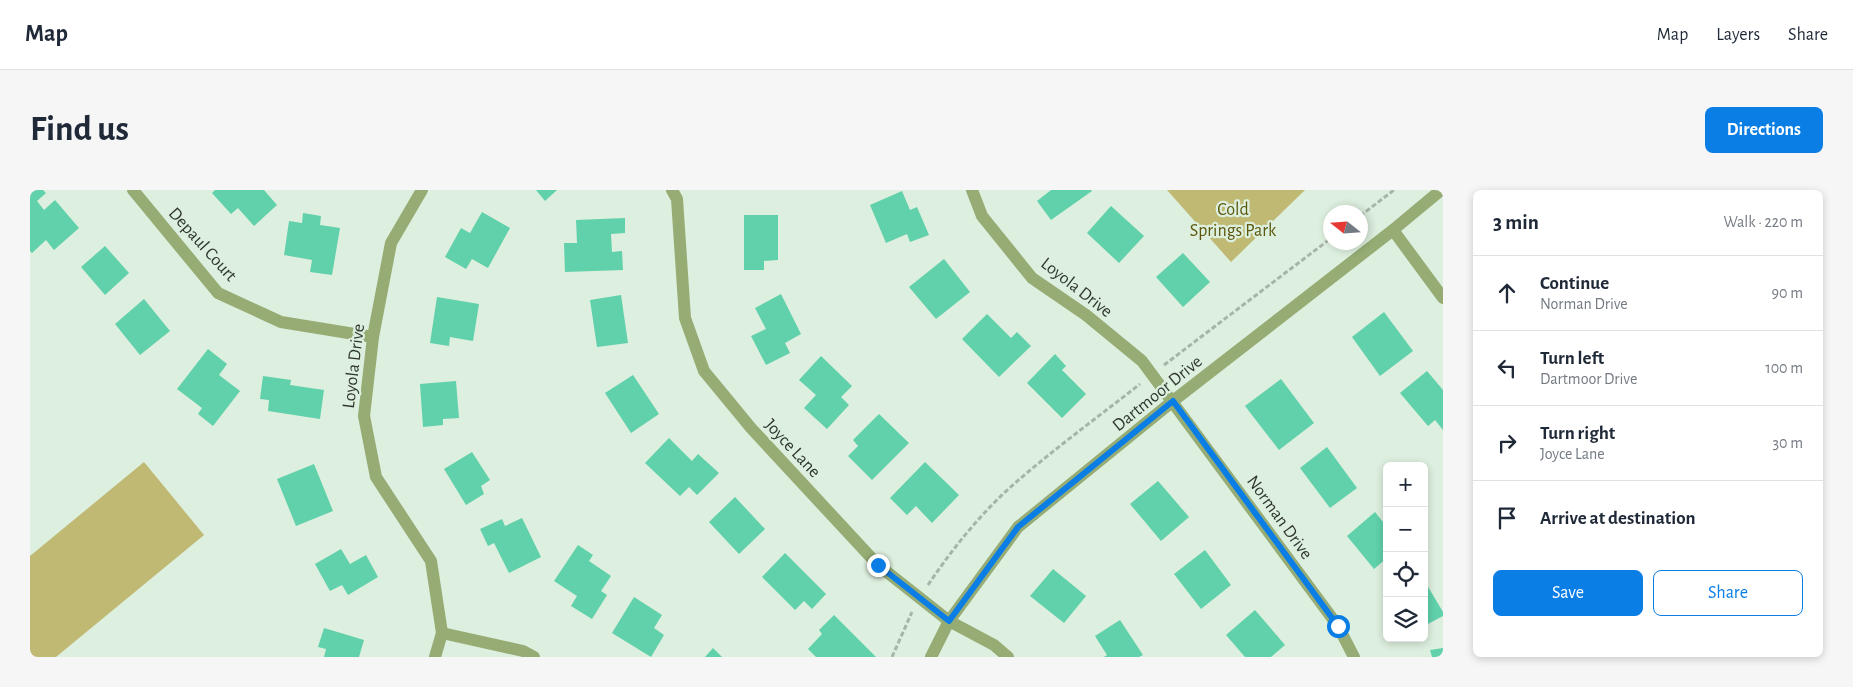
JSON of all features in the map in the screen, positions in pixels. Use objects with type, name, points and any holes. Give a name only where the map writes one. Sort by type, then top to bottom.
[{"type":"street","name":"Depaul Court","points":[[133,190],[218,293],[281,322],[372,337]]},
{"type":"street","name":"Loyola Drive","points":[[422,190],[391,243],[372,337],[364,416],[376,477],[431,561],[442,633],[435,657]]},
{"type":"street","name":"Joyce Lane","points":[[672,190],[677,199],[685,318],[704,371],[751,428],[878,565],[949,621],[994,645],[1008,657]]},
{"type":"street","name":"Loyola Drive","points":[[972,190],[982,216],[1032,278],[1086,315],[1142,361],[1173,401]]},
{"type":"street","name":"Dartmoor Drive","points":[[931,657],[949,621],[1018,527],[1173,401],[1442,190]]},
{"type":"street","points":[[1393,230],[1443,298]]},
{"type":"street","name":"Norman Drive","points":[[1173,401],[1338,626],[1354,657]]},
{"type":"street","points":[[442,633],[523,652],[534,657]]},
{"type":"path","points":[[1368,210],[1394,190]]},
{"type":"path","points":[[892,657],[920,598],[948,556],[979,519],[1013,484],[1152,374],[1323,243]]},
{"type":"green space","name":"Cold Springs Park","points":[[1167,190],[1305,190],[1231,262]]},
{"type":"green space","points":[[144,462],[204,535],[56,657],[30,657],[30,556]]},
{"type":"building","points":[[30,190],[43,190],[46,193],[37,201],[44,210],[55,200],[79,228],[54,250],[46,240],[32,253],[30,251]]},
{"type":"building","points":[[215,190],[264,190],[277,205],[254,226],[238,208],[231,214],[212,193]]},
{"type":"building","points":[[536,190],[557,190],[545,201]]},
{"type":"building","points":[[1051,190],[1092,191],[1051,220],[1037,201]]},
{"type":"building","points":[[902,191],[910,210],[917,207],[929,235],[910,242],[907,234],[886,243],[870,205]]},
{"type":"building","points":[[1111,206],[1144,236],[1119,263],[1087,233]]},
{"type":"building","points":[[482,212],[510,228],[488,268],[472,259],[466,269],[445,257],[461,228],[470,233]]},
{"type":"building","points":[[303,213],[321,216],[320,225],[340,228],[332,275],[310,272],[312,260],[284,255],[289,221],[302,223]]},
{"type":"building","points":[[744,215],[778,215],[778,260],[764,261],[764,270],[744,270]]},
{"type":"building","points":[[625,218],[625,233],[611,234],[612,252],[622,251],[623,270],[565,272],[564,243],[577,243],[576,220]]},
{"type":"building","points":[[105,246],[129,273],[105,295],[81,267]]},
{"type":"building","points":[[1183,253],[1210,282],[1183,307],[1156,277]]},
{"type":"building","points":[[944,259],[970,292],[936,319],[909,287]]},
{"type":"building","points":[[781,294],[801,334],[785,343],[790,353],[766,365],[751,336],[766,329],[755,308]]},
{"type":"building","points":[[621,295],[628,343],[597,347],[590,300]]},
{"type":"building","points":[[437,297],[479,304],[473,341],[450,337],[449,346],[430,343]]},
{"type":"building","points":[[144,299],[170,331],[140,355],[115,324]]},
{"type":"building","points":[[1384,312],[1413,351],[1380,376],[1352,337]]},
{"type":"building","points":[[987,314],[1011,338],[1017,332],[1031,346],[999,377],[962,339]]},
{"type":"building","points":[[208,349],[227,364],[219,375],[240,391],[213,426],[198,414],[202,408],[177,389]]},
{"type":"building","points":[[1055,354],[1066,366],[1062,370],[1086,394],[1062,418],[1027,383]]},
{"type":"building","points":[[821,356],[852,386],[841,397],[849,405],[827,429],[804,408],[816,395],[799,380]]},
{"type":"building","points":[[1427,371],[1443,390],[1443,430],[1435,420],[1428,426],[1400,393]]},
{"type":"building","points":[[633,375],[659,414],[631,433],[605,393]]},
{"type":"building","points":[[263,376],[291,380],[290,385],[324,390],[320,419],[268,411],[269,400],[260,399]]},
{"type":"building","points":[[1281,379],[1314,423],[1279,450],[1245,406]]},
{"type":"building","points":[[456,381],[459,418],[443,419],[443,425],[423,427],[420,384]]},
{"type":"building","points":[[879,414],[909,443],[872,480],[848,456],[858,446],[853,440]]},
{"type":"building","points":[[669,438],[692,461],[698,454],[719,473],[697,495],[689,487],[680,496],[645,463]]},
{"type":"building","points":[[1327,447],[1357,488],[1330,508],[1300,468]]},
{"type":"building","points":[[472,452],[490,480],[481,486],[484,494],[466,505],[444,469]]},
{"type":"building","points":[[925,462],[959,495],[932,523],[916,506],[907,515],[890,498]]},
{"type":"building","points":[[314,464],[333,511],[296,526],[277,479]]},
{"type":"building","points":[[1158,481],[1189,517],[1161,541],[1130,504]]},
{"type":"building","points":[[735,497],[765,529],[739,554],[709,522]]},
{"type":"building","points":[[1375,512],[1383,522],[1383,561],[1374,569],[1347,536]]},
{"type":"building","points":[[522,518],[541,557],[509,573],[494,543],[488,546],[480,529],[502,519],[505,526]]},
{"type":"building","points":[[578,545],[593,555],[589,561],[611,576],[601,591],[607,595],[592,619],[571,606],[577,596],[554,581]]},
{"type":"building","points":[[341,549],[350,564],[366,555],[378,577],[348,595],[342,585],[330,591],[315,564]]},
{"type":"building","points":[[1205,550],[1231,585],[1201,609],[1174,574]]},
{"type":"building","points":[[785,553],[826,594],[812,609],[804,601],[795,610],[762,577]]},
{"type":"building","points":[[1053,569],[1086,596],[1064,623],[1030,596]]},
{"type":"building","points":[[1428,587],[1443,612],[1443,616],[1428,624]]},
{"type":"building","points":[[634,597],[662,615],[654,628],[664,635],[651,657],[612,633]]},
{"type":"building","points":[[1255,610],[1285,645],[1271,657],[1245,657],[1226,635]]},
{"type":"building","points":[[834,615],[876,657],[816,657],[808,649],[822,634],[819,630]]},
{"type":"building","points":[[1120,620],[1143,655],[1139,657],[1104,657],[1107,655],[1095,636]]},
{"type":"building","points":[[324,628],[364,640],[359,657],[324,657],[326,649],[318,647]]},
{"type":"building","points":[[713,648],[722,657],[705,657]]},
{"type":"building","points":[[1443,648],[1443,657],[1432,657],[1430,650]]},
{"type":"route","points":[[878,565],[949,621],[1018,527],[1173,401],[1338,626]]}]
